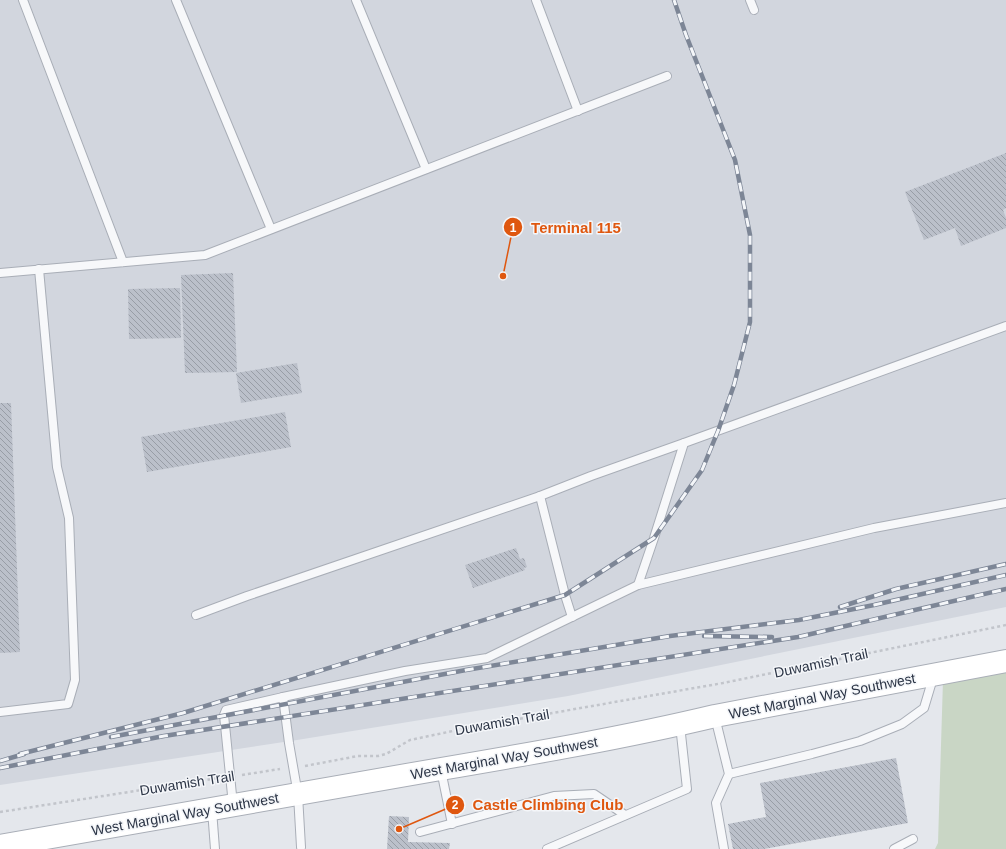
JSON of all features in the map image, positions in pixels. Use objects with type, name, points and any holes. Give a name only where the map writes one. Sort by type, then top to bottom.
[{"type":"main road","name":"West Marginal Way Southwest","points":[[0,846],[506,758],[715,716],[1006,661]]},
{"type":"lane","points":[[23,0],[123,262]]},
{"type":"lane","points":[[176,0],[271,229]]},
{"type":"lane","points":[[356,0],[426,169]]},
{"type":"lane","points":[[536,0],[578,111]]},
{"type":"lane","points":[[750,0],[754,10]]},
{"type":"lane","points":[[0,273],[205,255],[667,76]]},
{"type":"lane","points":[[0,712],[68,704],[75,680],[69,518],[57,467],[39,269]]},
{"type":"lane","points":[[196,615],[247,596],[540,496],[591,476],[1006,326]]},
{"type":"lane","points":[[638,585],[684,443]]},
{"type":"lane","points":[[540,496],[572,617]]},
{"type":"lane","points":[[215,849],[222,808],[230,777],[224,715],[226,710],[405,671],[487,658],[638,585],[874,528],[1006,503]]},
{"type":"lane","points":[[729,774],[854,743],[902,724],[924,708],[933,675]]},
{"type":"lane","points":[[283,697],[298,795],[301,847]]},
{"type":"lane","points":[[715,716],[729,774],[716,803],[724,849]]},
{"type":"lane","points":[[546,849],[687,789],[680,724]]},
{"type":"lane","points":[[441,769],[452,824]]},
{"type":"lane","points":[[420,832],[554,796],[594,794],[625,815]]},
{"type":"lane","points":[[894,849],[913,839]]},
{"type":"path","name":"Duwamish Trail","points":[[0,812],[293,768],[358,756],[378,756],[386,754],[410,740],[424,737],[604,703],[723,683],[1006,625]]},
{"type":"shaded area","points":[[0,0],[1006,0],[1006,607],[568,696],[297,740],[0,785]]},
{"type":"green space","points":[[1006,668],[1006,849],[935,849],[938,843],[943,680]]},
{"type":"building","points":[[1006,153],[1006,208],[1003,210],[1006,218],[1006,228],[961,246],[955,228],[924,240],[905,192]]},
{"type":"building","points":[[233,273],[237,372],[185,373],[181,275]]},
{"type":"building","points":[[180,288],[181,338],[129,339],[128,289]]},
{"type":"building","points":[[297,363],[302,393],[241,403],[236,373]]},
{"type":"building","points":[[0,403],[11,403],[20,652],[0,653]]},
{"type":"building","points":[[285,412],[291,447],[147,472],[141,437]]},
{"type":"building","points":[[516,548],[520,559],[524,558],[527,567],[524,568],[525,570],[473,588],[465,565]]},
{"type":"building","points":[[896,758],[908,823],[764,849],[733,849],[728,824],[766,817],[760,783]]},
{"type":"building","points":[[389,816],[409,817],[408,842],[450,843],[449,849],[387,849]]},
{"type":"railway","points":[[20,754],[183,713],[565,595],[654,538],[702,470],[718,431],[734,385],[750,322],[750,235],[735,160],[686,35],[674,0]]},
{"type":"railway","points":[[840,607],[896,589],[1006,564]]},
{"type":"railway","points":[[111,737],[466,670],[670,636],[799,620],[874,605],[1006,575]]},
{"type":"railway","points":[[0,768],[164,736],[798,637],[1006,589]]},
{"type":"railway","points":[[704,636],[772,637]]},
{"type":"railway","points":[[0,761],[24,754]]},
{"type":"place","name":"Terminal 115","points":[[503,276]]},
{"type":"place","name":"Castle Climbing Club","points":[[399,829]]}]
